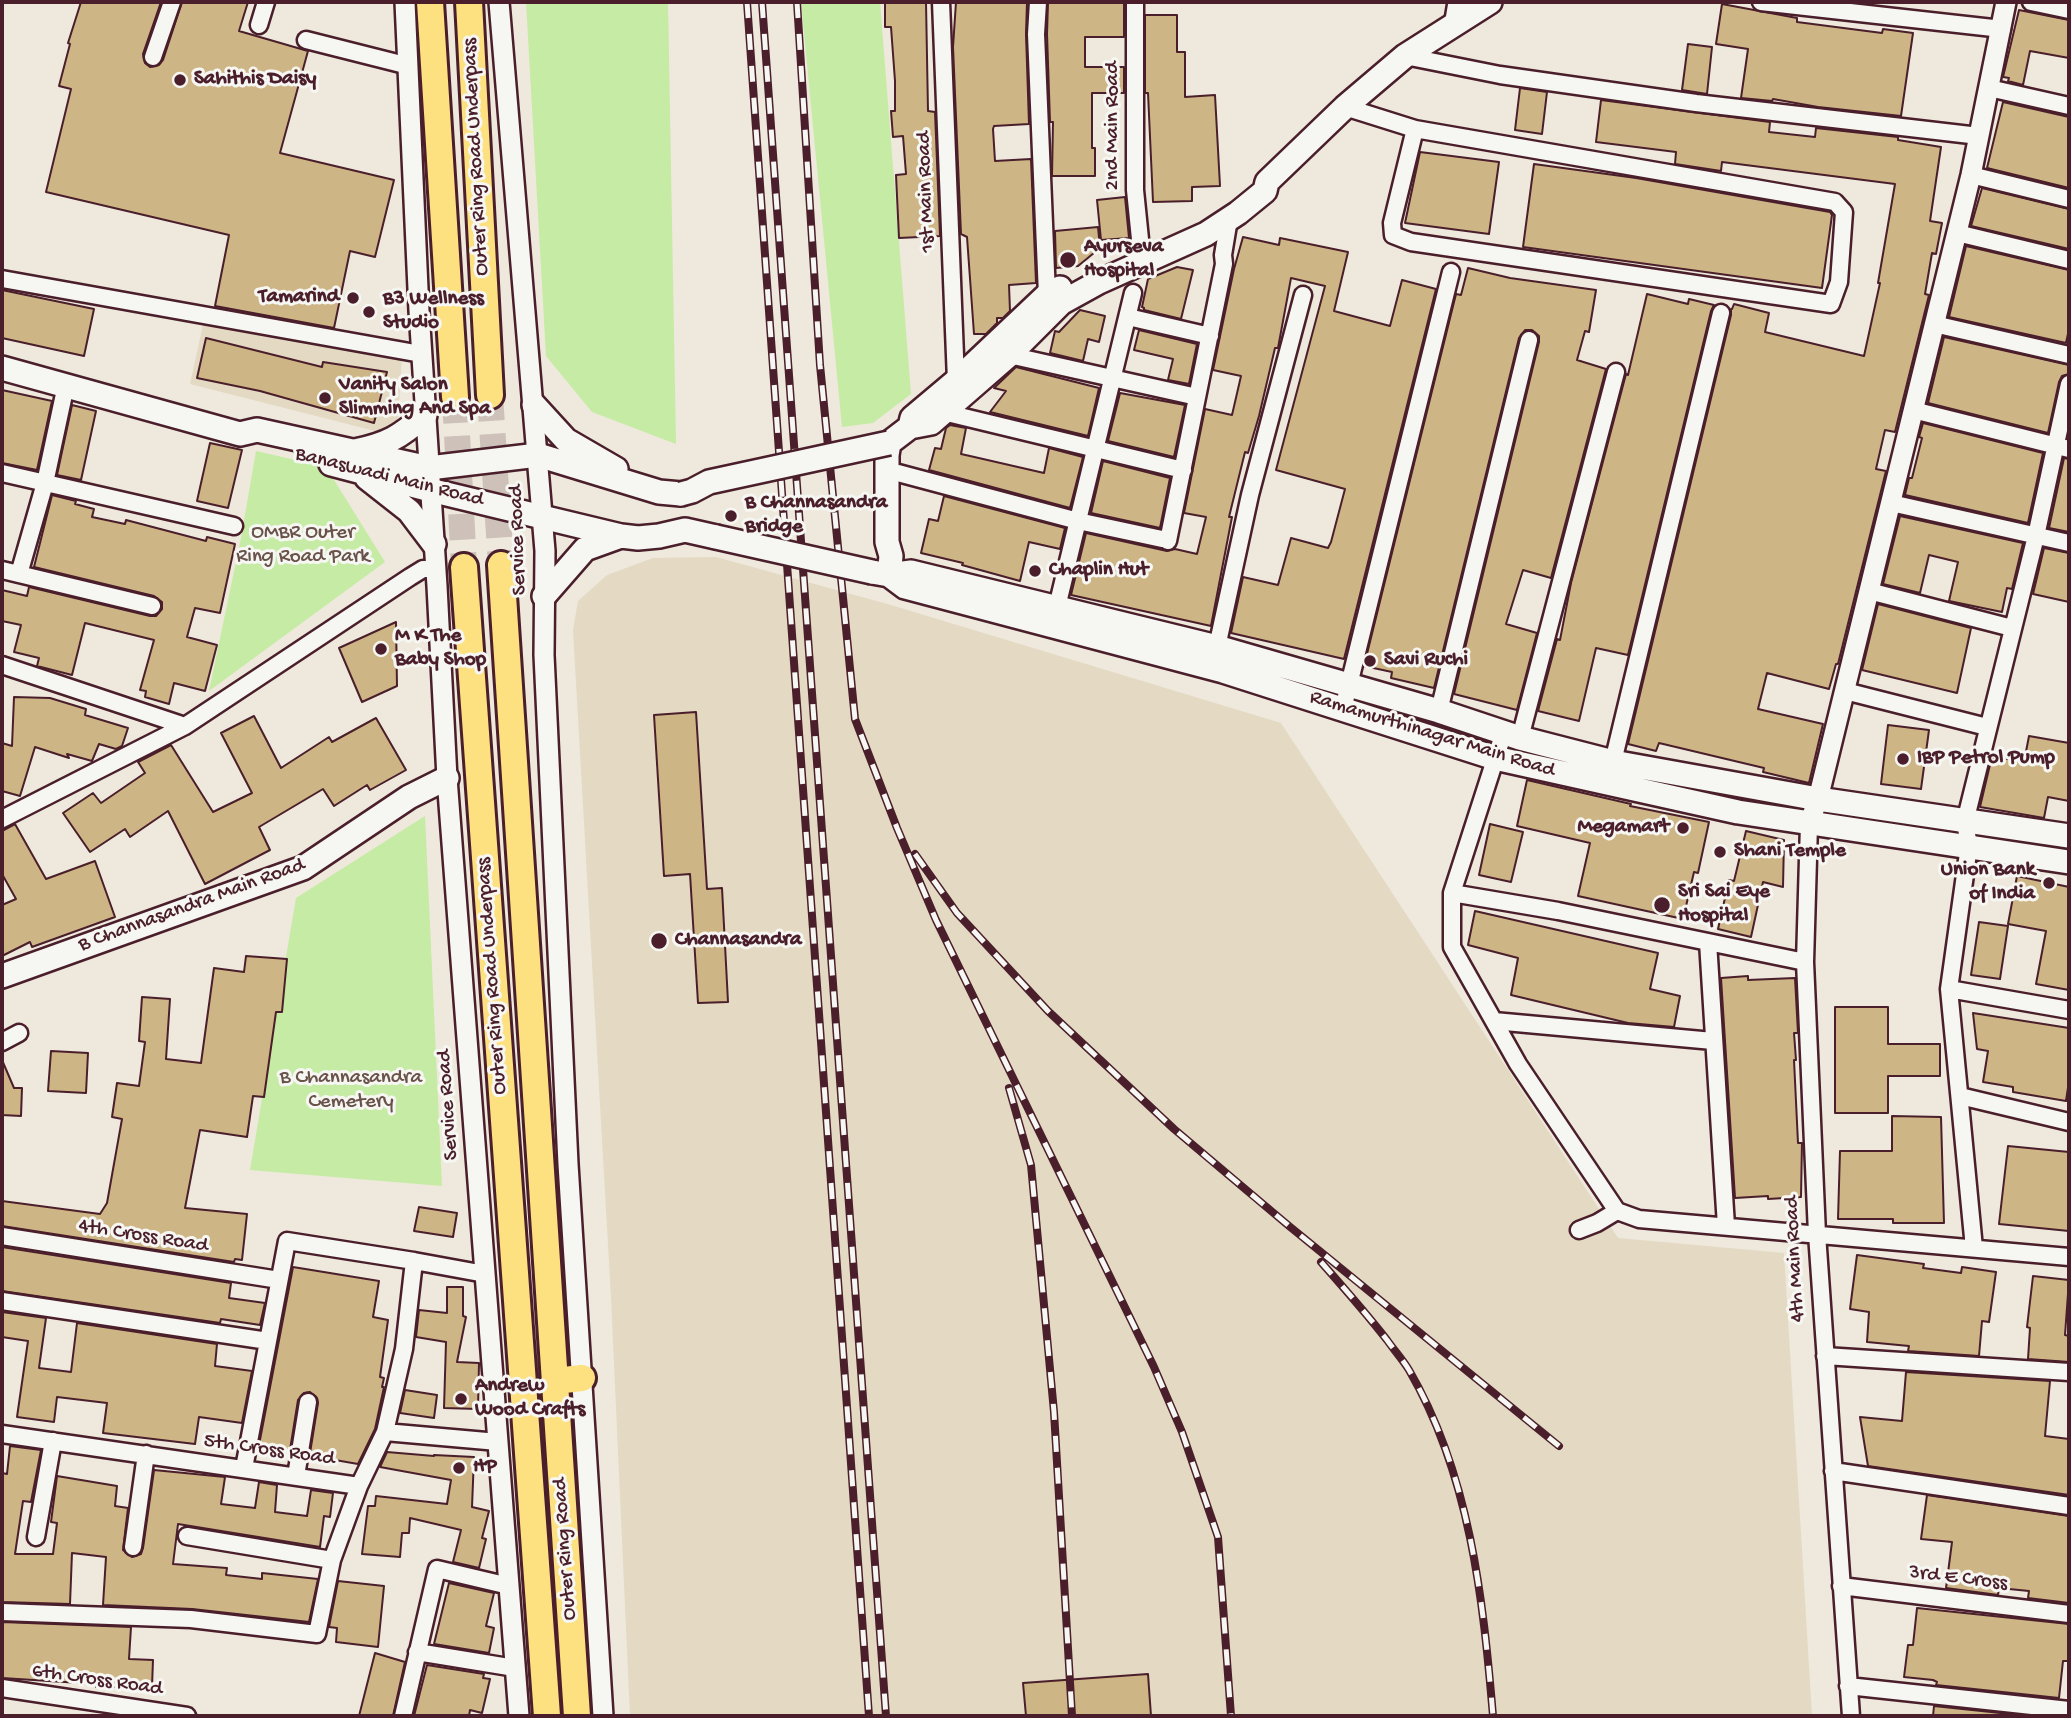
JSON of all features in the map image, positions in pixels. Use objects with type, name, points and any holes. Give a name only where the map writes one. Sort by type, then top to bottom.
[{"type":"highway","name":"Outer Ring Road Underpass","points":[[430,2],[455,397]]},
{"type":"highway","name":"Outer Ring Road Underpass","points":[[469,2],[490,395]]},
{"type":"highway","name":"Outer Ring Road Underpass","points":[[501,565],[555,1381]]},
{"type":"highway","name":"Outer Ring Road Underpass","points":[[464,567],[523,1385]]},
{"type":"highway","points":[[555,1381],[582,1378]]},
{"type":"highway","name":"Outer Ring Road","points":[[555,1381],[577,1716]]},
{"type":"highway","name":"Outer Ring Road","points":[[523,1385],[547,1716]]},
{"type":"main road","points":[[538,455],[670,493],[692,491],[709,482],[899,435],[931,423],[1009,355],[1061,303],[1098,282],[1206,234],[1229,219],[1265,191],[1267,182],[1345,107],[1405,56],[1490,2]]},
{"type":"main road","points":[[884,567],[887,542],[887,455],[912,418],[1048,295],[1089,271],[1203,221],[1254,183],[1267,182]]},
{"type":"main road","name":"Banaswadi Main Road","points":[[2,368],[240,433],[257,430],[352,461],[430,479],[542,516]]},
{"type":"main road","points":[[534,405],[566,440],[670,493]]},
{"type":"main road","points":[[425,415],[400,436],[376,446],[352,461],[409,511],[434,544]]},
{"type":"main road","points":[[884,567],[898,542],[899,435]]},
{"type":"main road","name":"Banaswadi Main Road","points":[[430,479],[538,455]]},
{"type":"main road","name":"Ramamurthinagar Main Road","points":[[542,516],[621,536],[638,538],[685,530],[911,572],[1216,647],[1439,711],[1512,735],[1610,773],[1738,812],[2069,862]]},
{"type":"main road","points":[[544,596],[585,549],[621,536]]},
{"type":"main road","name":"Ramamurthinagar Main Road","points":[[884,567],[905,587],[1223,671],[1495,758],[1818,799],[2069,836]]},
{"type":"main road","name":"B Channasandra Main Road","points":[[2,976],[303,868],[419,791],[447,778]]},
{"type":"street","points":[[153,57],[172,2]]},
{"type":"street","points":[[259,25],[266,2]]},
{"type":"street","name":"Service Road","points":[[405,2],[421,354],[447,778],[519,1716]]},
{"type":"street","name":"Service Road","points":[[499,2],[545,551],[546,710],[569,1177],[603,1716]]},
{"type":"street","name":"1st Main Road","points":[[941,2],[956,381]]},
{"type":"street","points":[[1038,2],[1036,34],[1048,295]]},
{"type":"street","name":"2nd Main Road","points":[[1135,2],[1135,190],[1141,249]]},
{"type":"street","points":[[1454,26],[1458,2]]},
{"type":"street","points":[[1760,2],[2002,29]]},
{"type":"street","name":"4th Main Road","points":[[1850,1716],[1817,1234],[1805,962],[1809,824],[1818,799],[1845,691],[1971,175],[2006,2]]},
{"type":"street","points":[[2031,2],[2069,10]]},
{"type":"street","points":[[306,40],[410,66]]},
{"type":"street","points":[[1405,56],[1500,75],[1696,103],[1979,136]]},
{"type":"street","points":[[1989,88],[2069,106]]},
{"type":"street","points":[[1345,107],[1392,124],[1415,129],[1835,202],[1843,212],[1839,282],[1831,304],[1411,242],[1393,235],[1392,223],[1415,129]]},
{"type":"street","points":[[1971,175],[2069,199]]},
{"type":"street","points":[[898,473],[1078,521],[1165,540],[1183,470],[1210,336],[1224,264],[1229,219]]},
{"type":"street","points":[[1957,233],[2069,260]]},
{"type":"street","points":[[1343,709],[1451,272]]},
{"type":"street","points":[[2,279],[421,354]]},
{"type":"street","points":[[1057,607],[1133,293]]},
{"type":"street","points":[[1216,647],[1250,495],[1303,295]]},
{"type":"street","points":[[1610,773],[1721,313]]},
{"type":"street","points":[[1128,317],[1210,336]]},
{"type":"street","points":[[1934,324],[2069,355]]},
{"type":"street","points":[[1439,711],[1529,340]]},
{"type":"street","points":[[1009,355],[1197,397]]},
{"type":"street","points":[[1616,372],[1512,735],[1495,758],[1452,893],[1452,947],[1518,1064],[1617,1211],[1639,1219],[2069,1257]]},
{"type":"street","points":[[1974,1248],[1949,989],[1969,846],[1965,821],[2035,536],[2062,447],[2069,384]]},
{"type":"street","points":[[19,574],[45,483],[66,385]]},
{"type":"street","points":[[1913,410],[2062,447]]},
{"type":"street","points":[[943,412],[1183,470]]},
{"type":"street","points":[[2,473],[234,526]]},
{"type":"street","points":[[1891,503],[2069,543]]},
{"type":"street","points":[[5,816],[186,726],[410,577],[423,569],[436,569]]},
{"type":"street","points":[[2,570],[152,606]]},
{"type":"street","points":[[1869,592],[2012,628]]},
{"type":"street","points":[[2,665],[186,726]]},
{"type":"street","points":[[1845,691],[1987,727]]},
{"type":"street","points":[[1452,893],[1558,911],[1805,962]]},
{"type":"street","points":[[1708,942],[1726,1226]]},
{"type":"street","points":[[1949,989],[2069,1010]]},
{"type":"street","points":[[1494,1021],[1713,1041]]},
{"type":"street","points":[[2,1042],[19,1033]]},
{"type":"street","points":[[1959,1096],[2069,1122]]},
{"type":"street","points":[[1579,1230],[1617,1211]]},
{"type":"street","name":"4th Cross Road","points":[[2,1236],[279,1280]]},
{"type":"street","points":[[244,1468],[287,1241],[485,1274]]},
{"type":"street","name":"5th Cross Road","points":[[2,1434],[359,1486],[385,1432],[404,1349],[414,1261]]},
{"type":"street","points":[[2,1301],[268,1341]]},
{"type":"street","points":[[1825,1356],[2069,1372]]},
{"type":"street","points":[[296,1476],[308,1402]]},
{"type":"street","points":[[385,1432],[498,1442]]},
{"type":"street","points":[[36,1537],[53,1441]]},
{"type":"street","points":[[134,1547],[146,1454]]},
{"type":"street","points":[[1833,1471],[2069,1506]]},
{"type":"street","points":[[2,1612],[191,1619],[317,1634],[332,1559],[359,1486]]},
{"type":"street","points":[[187,1536],[332,1559]]},
{"type":"street","points":[[403,1716],[437,1569],[509,1586]]},
{"type":"street","name":"3rd E Cross","points":[[1841,1586],[2069,1614]]},
{"type":"street","points":[[416,1652],[516,1668]]},
{"type":"street","points":[[1848,1686],[2069,1710]]},
{"type":"street","name":"6th Cross Road","points":[[2,1688],[181,1716]]},
{"type":"shaded area","points":[[204,320],[402,357],[398,418],[383,433],[190,384]]},
{"type":"shaded area","points":[[716,557],[891,605],[1281,723],[1618,1238],[1784,1253],[1812,1716],[630,1716],[611,1297],[573,630],[578,601],[607,575],[653,558]]},
{"type":"green space","points":[[526,2],[668,2],[676,444],[592,412],[546,356]]},
{"type":"green space","points":[[801,2],[880,2],[911,394],[873,423],[842,427]]},
{"type":"green space","name":"OMBR Outer Ring Road Park","points":[[256,451],[326,467],[385,562],[209,691],[241,538]]},
{"type":"green space","name":"B Channasandra Cemetery","points":[[425,816],[442,1186],[250,1170],[296,898]]},
{"type":"building","points":[[81,2],[161,2],[143,54],[145,63],[150,67],[159,65],[163,60],[182,2],[248,2],[239,31],[308,51],[280,153],[394,180],[375,257],[350,251],[334,328],[215,306],[229,235],[46,192],[71,89],[59,86],[70,44],[68,43]]},
{"type":"building","points":[[885,2],[926,2],[928,111],[935,112],[940,236],[899,238],[896,175],[906,174],[903,136],[893,137],[891,111],[895,111],[895,81],[891,27],[885,27]]},
{"type":"building","points":[[956,2],[1027,2],[1029,124],[994,126],[993,129],[995,161],[1031,159],[1036,283],[1009,285],[1010,311],[1003,318],[997,318],[997,323],[986,334],[974,334],[967,237],[961,234],[953,47]]},
{"type":"building","points":[[1048,2],[1124,2],[1124,37],[1085,37],[1085,67],[1124,67],[1124,93],[1092,93],[1095,176],[1052,176],[1053,122],[1050,122]]},
{"type":"building","points":[[1722,4],[1797,18],[1797,22],[1882,33],[1883,29],[1913,33],[1901,116],[1773,99],[1741,98],[1748,49],[1716,44]]},
{"type":"building","points":[[2019,10],[2069,20],[2069,58],[2030,51],[2023,85],[2003,77]]},
{"type":"building","points":[[1145,15],[1177,15],[1177,52],[1185,52],[1185,97],[1215,95],[1220,186],[1192,187],[1192,201],[1153,202],[1148,93],[1145,93]]},
{"type":"building","points":[[1688,44],[1712,47],[1707,94],[1682,90]]},
{"type":"building","points":[[1520,88],[1547,92],[1542,134],[1515,130]]},
{"type":"building","points":[[1601,100],[1770,122],[1769,132],[1815,137],[1816,128],[1898,137],[1898,140],[1941,147],[1930,221],[1942,223],[1936,254],[1932,253],[1925,294],[1929,295],[1895,432],[1885,430],[1876,469],[1886,471],[1838,664],[1829,689],[1767,673],[1758,709],[1823,724],[1809,783],[1763,772],[1764,768],[1659,743],[1656,751],[1628,744],[1731,309],[1734,304],[1769,313],[1765,332],[1864,356],[1880,283],[1895,184],[1722,162],[1721,171],[1675,164],[1676,152],[1596,142]]},
{"type":"building","points":[[2003,102],[2069,117],[2069,188],[1987,168]]},
{"type":"building","points":[[1420,152],[1499,162],[1489,234],[1405,223]]},
{"type":"building","points":[[1534,164],[1636,178],[1830,212],[1832,215],[1822,288],[1523,247]]},
{"type":"building","points":[[1982,188],[2069,209],[2069,249],[1971,226]]},
{"type":"building","points":[[1125,197],[1129,238],[1101,240],[1097,200]]},
{"type":"building","points":[[1098,227],[1100,248],[1078,266],[1056,268],[1055,231]]},
{"type":"building","points":[[1243,237],[1279,245],[1280,238],[1348,252],[1334,311],[1390,326],[1402,280],[1436,289],[1344,659],[1231,633],[1243,577],[1278,585],[1291,538],[1328,548],[1345,489],[1276,470],[1325,286],[1291,278],[1278,348],[1275,348],[1259,416],[1248,453],[1245,452],[1229,517],[1232,517],[1211,626],[1071,595],[1086,533],[1167,551],[1175,549],[1197,554],[1206,517],[1184,513],[1205,409],[1232,415],[1241,376],[1213,370]]},
{"type":"building","points":[[1966,246],[2069,270],[2069,329],[2066,343],[1949,317]]},
{"type":"building","points":[[1177,267],[1193,270],[1181,319],[1144,310],[1142,307],[1148,279]]},
{"type":"building","points":[[1468,268],[1510,278],[1596,290],[1589,332],[1585,331],[1577,360],[1606,369],[1551,578],[1523,570],[1506,624],[1537,633],[1517,710],[1454,694],[1539,342],[1539,336],[1532,330],[1525,330],[1519,338],[1434,688],[1391,678],[1392,672],[1364,666],[1456,294],[1461,295]]},
{"type":"building","points":[[2,290],[94,309],[84,356],[2,338]]},
{"type":"building","points":[[1647,294],[1688,304],[1689,299],[1714,305],[1628,655],[1596,648],[1579,721],[1538,711],[1557,639],[1560,640],[1571,583],[1626,374],[1628,375]]},
{"type":"building","points":[[1080,310],[1105,316],[1099,342],[1088,339],[1083,361],[1050,353],[1055,331],[1059,332]]},
{"type":"building","points":[[1139,330],[1197,344],[1189,384],[1168,380],[1173,359],[1134,350]]},
{"type":"building","points":[[1944,337],[2069,365],[2069,374],[2062,376],[2059,382],[2048,433],[1928,403]]},
{"type":"building","points":[[206,338],[322,367],[323,362],[387,372],[374,423],[260,391],[197,378]]},
{"type":"building","points":[[1016,367],[1099,388],[1088,436],[990,412],[1006,391],[994,388]]},
{"type":"building","points":[[2,390],[52,401],[37,470],[2,463]]},
{"type":"building","points":[[1120,393],[1185,405],[1174,457],[1108,441]]},
{"type":"building","points":[[72,405],[96,411],[81,480],[57,475]]},
{"type":"building","points":[[1923,423],[2043,453],[2028,523],[1905,495],[1922,438],[1919,437]]},
{"type":"building","points":[[950,425],[966,428],[961,454],[1044,473],[1049,448],[1083,457],[1070,508],[929,470],[935,448],[941,449],[946,428]]},
{"type":"building","points":[[210,443],[242,450],[228,508],[197,501]]},
{"type":"building","points":[[2064,458],[2069,459],[2069,532],[2049,528]]},
{"type":"building","points":[[1103,461],[1170,478],[1160,528],[1091,513]]},
{"type":"building","points":[[52,495],[94,509],[92,517],[125,524],[126,520],[206,541],[207,537],[235,544],[220,613],[195,608],[187,637],[217,645],[205,691],[174,683],[169,704],[145,697],[146,691],[140,690],[154,640],[85,623],[72,675],[37,666],[39,658],[14,652],[21,625],[2,621],[2,590],[27,596],[29,587],[150,616],[156,616],[162,609],[162,602],[154,596],[34,567]]},
{"type":"building","points":[[944,496],[1065,528],[1060,549],[1029,542],[1020,581],[921,553],[929,519],[938,521]]},
{"type":"building","points":[[1900,516],[2023,543],[2012,589],[2007,588],[2002,612],[1949,601],[1958,562],[1929,555],[1920,593],[1883,584]]},
{"type":"building","points":[[2044,548],[2069,553],[2069,602],[2033,594]]},
{"type":"building","points":[[1878,604],[1971,628],[1957,693],[1862,670]]},
{"type":"building","points":[[396,622],[397,686],[362,702],[339,648]]},
{"type":"building","points":[[14,697],[50,698],[86,709],[85,715],[128,728],[122,746],[116,749],[99,744],[92,761],[67,754],[69,758],[35,747],[20,796],[2,791],[2,743],[12,746]]},
{"type":"building","points":[[696,712],[707,889],[722,888],[728,1002],[698,1003],[690,874],[664,876],[654,715]]},
{"type":"building","points":[[254,716],[281,768],[329,737],[332,742],[376,718],[406,770],[370,790],[367,785],[334,806],[323,789],[259,827],[270,850],[205,884],[168,811],[130,837],[125,829],[90,852],[63,813],[93,793],[101,803],[145,773],[138,762],[171,745],[213,812],[252,793],[221,733]]},
{"type":"building","points":[[1888,725],[1929,730],[1921,789],[1881,784]]},
{"type":"building","points":[[2029,736],[2069,743],[2069,801],[2048,797],[2044,818],[1980,807],[1992,756],[2024,762]]},
{"type":"building","points":[[1527,780],[1631,804],[1630,806],[1709,822],[1698,873],[1694,872],[1683,919],[1578,896],[1590,843],[1517,826]]},
{"type":"building","points":[[15,824],[46,879],[95,861],[115,917],[32,947],[30,942],[2,956],[2,905],[16,899],[2,874],[2,831]]},
{"type":"building","points":[[1490,824],[1523,832],[1511,882],[1479,875]]},
{"type":"building","points":[[1746,831],[1784,840],[1783,887],[1763,882],[1751,937],[1718,929],[1729,880],[1734,881]]},
{"type":"building","points":[[2017,876],[2069,887],[2069,990],[2036,984],[2046,931],[2008,924]]},
{"type":"building","points":[[1475,911],[1658,953],[1650,989],[1680,996],[1674,1027],[1628,1023],[1511,995],[1518,958],[1468,945]]},
{"type":"building","points":[[1979,922],[2008,926],[2000,979],[1971,975]]},
{"type":"building","points":[[246,956],[287,959],[282,1012],[276,1012],[264,1097],[253,1096],[247,1137],[200,1130],[185,1208],[247,1214],[242,1260],[235,1259],[234,1262],[2,1226],[2,1201],[100,1214],[107,1203],[122,1119],[112,1117],[117,1083],[139,1086],[145,1042],[139,1041],[142,997],[170,999],[166,1059],[201,1063],[214,968],[244,972]]},
{"type":"building","points":[[1748,976],[1748,980],[1795,978],[1798,1033],[1794,1033],[1794,1060],[1798,1143],[1802,1143],[1801,1197],[1735,1198],[1721,978]]},
{"type":"building","points":[[1835,1007],[1888,1007],[1888,1044],[1940,1044],[1940,1076],[1888,1076],[1888,1113],[1835,1113]]},
{"type":"building","points":[[1973,1013],[2069,1028],[2069,1081],[2066,1101],[2013,1092],[2013,1087],[1983,1082],[1988,1051],[1977,1049]]},
{"type":"building","points":[[51,1051],[88,1053],[86,1093],[48,1091]]},
{"type":"building","points":[[2,1060],[14,1088],[22,1088],[21,1116],[2,1115]]},
{"type":"building","points":[[1892,1116],[1941,1117],[1944,1223],[1838,1219],[1840,1151],[1892,1151]]},
{"type":"building","points":[[2008,1146],[2069,1152],[2069,1231],[1999,1224]]},
{"type":"building","points":[[419,1207],[457,1213],[453,1237],[414,1231]]},
{"type":"building","points":[[2,1247],[231,1283],[229,1298],[265,1303],[260,1325],[221,1319],[220,1323],[2,1291]]},
{"type":"building","points":[[1857,1255],[1924,1264],[1923,1268],[1961,1273],[1962,1267],[1996,1272],[1989,1322],[1982,1321],[1979,1356],[1908,1351],[1909,1346],[1867,1342],[1869,1312],[1850,1309]]},
{"type":"building","points":[[293,1267],[379,1281],[373,1317],[388,1320],[380,1377],[384,1378],[384,1387],[375,1429],[358,1464],[312,1456],[310,1453],[318,1403],[317,1398],[310,1392],[304,1393],[298,1400],[290,1450],[259,1445]]},
{"type":"building","points":[[2033,1276],[2069,1280],[2065,1335],[2069,1336],[2069,1362],[2028,1359],[2030,1328],[2027,1327]]},
{"type":"building","points":[[447,1287],[463,1287],[463,1316],[466,1317],[457,1362],[479,1363],[478,1409],[444,1408],[446,1342],[416,1337],[419,1310],[447,1313]]},
{"type":"building","points":[[2,1312],[46,1318],[39,1368],[71,1372],[77,1323],[217,1344],[215,1366],[252,1371],[242,1423],[199,1417],[195,1444],[103,1433],[107,1403],[57,1397],[54,1422],[17,1417],[28,1341],[2,1337]]},
{"type":"building","points":[[1906,1372],[2050,1381],[2045,1436],[2069,1439],[2069,1495],[1868,1466],[1860,1417],[1902,1421]]},
{"type":"building","points":[[405,1390],[437,1395],[434,1418],[400,1413]]},
{"type":"building","points":[[10,1446],[41,1450],[31,1502],[23,1501],[15,1554],[53,1554],[57,1523],[51,1522],[57,1476],[117,1486],[115,1506],[128,1508],[123,1550],[132,1557],[141,1554],[143,1548],[154,1470],[225,1477],[221,1504],[255,1508],[259,1482],[277,1485],[275,1512],[307,1516],[311,1490],[333,1493],[330,1517],[324,1516],[320,1547],[178,1524],[173,1564],[227,1568],[226,1575],[262,1579],[262,1573],[318,1579],[309,1622],[192,1609],[103,1605],[106,1557],[72,1553],[70,1604],[2,1602],[2,1473],[7,1474]]},
{"type":"building","points":[[387,1452],[474,1457],[472,1507],[489,1511],[482,1538],[486,1539],[479,1568],[453,1562],[461,1530],[410,1518],[409,1533],[402,1533],[400,1557],[362,1554],[368,1506],[375,1506],[376,1496],[447,1504],[451,1480],[380,1467]]},
{"type":"building","points":[[1927,1495],[2069,1516],[2069,1603],[2028,1598],[2029,1591],[1999,1588],[1998,1595],[1946,1588],[1952,1542],[1921,1539]]},
{"type":"building","points":[[338,1581],[384,1586],[378,1647],[336,1642],[337,1628],[329,1627]]},
{"type":"building","points":[[449,1583],[494,1593],[486,1626],[494,1628],[489,1653],[434,1644]]},
{"type":"building","points":[[1917,1608],[2069,1624],[2069,1661],[2063,1661],[2059,1698],[1936,1685],[1937,1682],[1933,1680],[1904,1677],[1908,1645],[1913,1645]]},
{"type":"building","points":[[2,1622],[131,1627],[129,1659],[153,1660],[152,1687],[96,1687],[96,1684],[2,1678]]},
{"type":"building","points":[[375,1653],[405,1662],[393,1716],[359,1716]]},
{"type":"building","points":[[427,1665],[484,1674],[483,1678],[490,1679],[482,1713],[470,1710],[469,1716],[414,1716]]},
{"type":"building","points":[[1148,1674],[1151,1716],[1026,1716],[1023,1683]]},
{"type":"building","points":[[1934,1706],[2029,1716],[1933,1716]]},
{"type":"tunnel","points":[[490,395],[501,565]]},
{"type":"tunnel","points":[[455,397],[464,567]]},
{"type":"railway","points":[[747,2],[869,1716]]},
{"type":"railway","points":[[762,2],[886,1716]]},
{"type":"railway","points":[[797,2],[820,365],[855,719],[936,920],[1154,1367],[1182,1432],[1218,1537],[1231,1716]]},
{"type":"railway","points":[[915,854],[957,913],[1048,1011],[1174,1129],[1559,1446]]},
{"type":"railway","points":[[1009,1088],[1031,1165],[1054,1412],[1072,1716]]},
{"type":"railway","points":[[1321,1262],[1407,1366],[1430,1410],[1446,1452],[1460,1495],[1478,1582],[1493,1716]]},
{"type":"place","name":"Sahithis Daisy","points":[[180,80]]},
{"type":"place","name":"Ayurseva Hospital","points":[[1068,260]]},
{"type":"place","name":"Tamarind","points":[[353,298]]},
{"type":"place","name":"B3 Wellness Studio","points":[[369,312]]},
{"type":"place","name":"Vanity Salon Slimming And Spa","points":[[325,398]]},
{"type":"place","name":"B Channasandra Bridge","points":[[731,516]]},
{"type":"place","name":"Chaplin Hut","points":[[1035,571]]},
{"type":"place","name":"M K The Baby Shop","points":[[381,649]]},
{"type":"place","name":"Savi Ruchi","points":[[1370,661]]},
{"type":"place","name":"IBP Petrol Pump","points":[[1903,759]]},
{"type":"place","name":"Megamart","points":[[1683,828]]},
{"type":"place","name":"Shani Temple","points":[[1720,852]]},
{"type":"place","name":"Union Bank of India","points":[[2049,883]]},
{"type":"place","name":"Sri Sai Eye Hospital","points":[[1662,905]]},
{"type":"place","name":"Channasandra","points":[[659,941]]},
{"type":"place","name":"Andrew Wood Crafts","points":[[461,1399]]},
{"type":"place","name":"HP","points":[[459,1468]]}]
